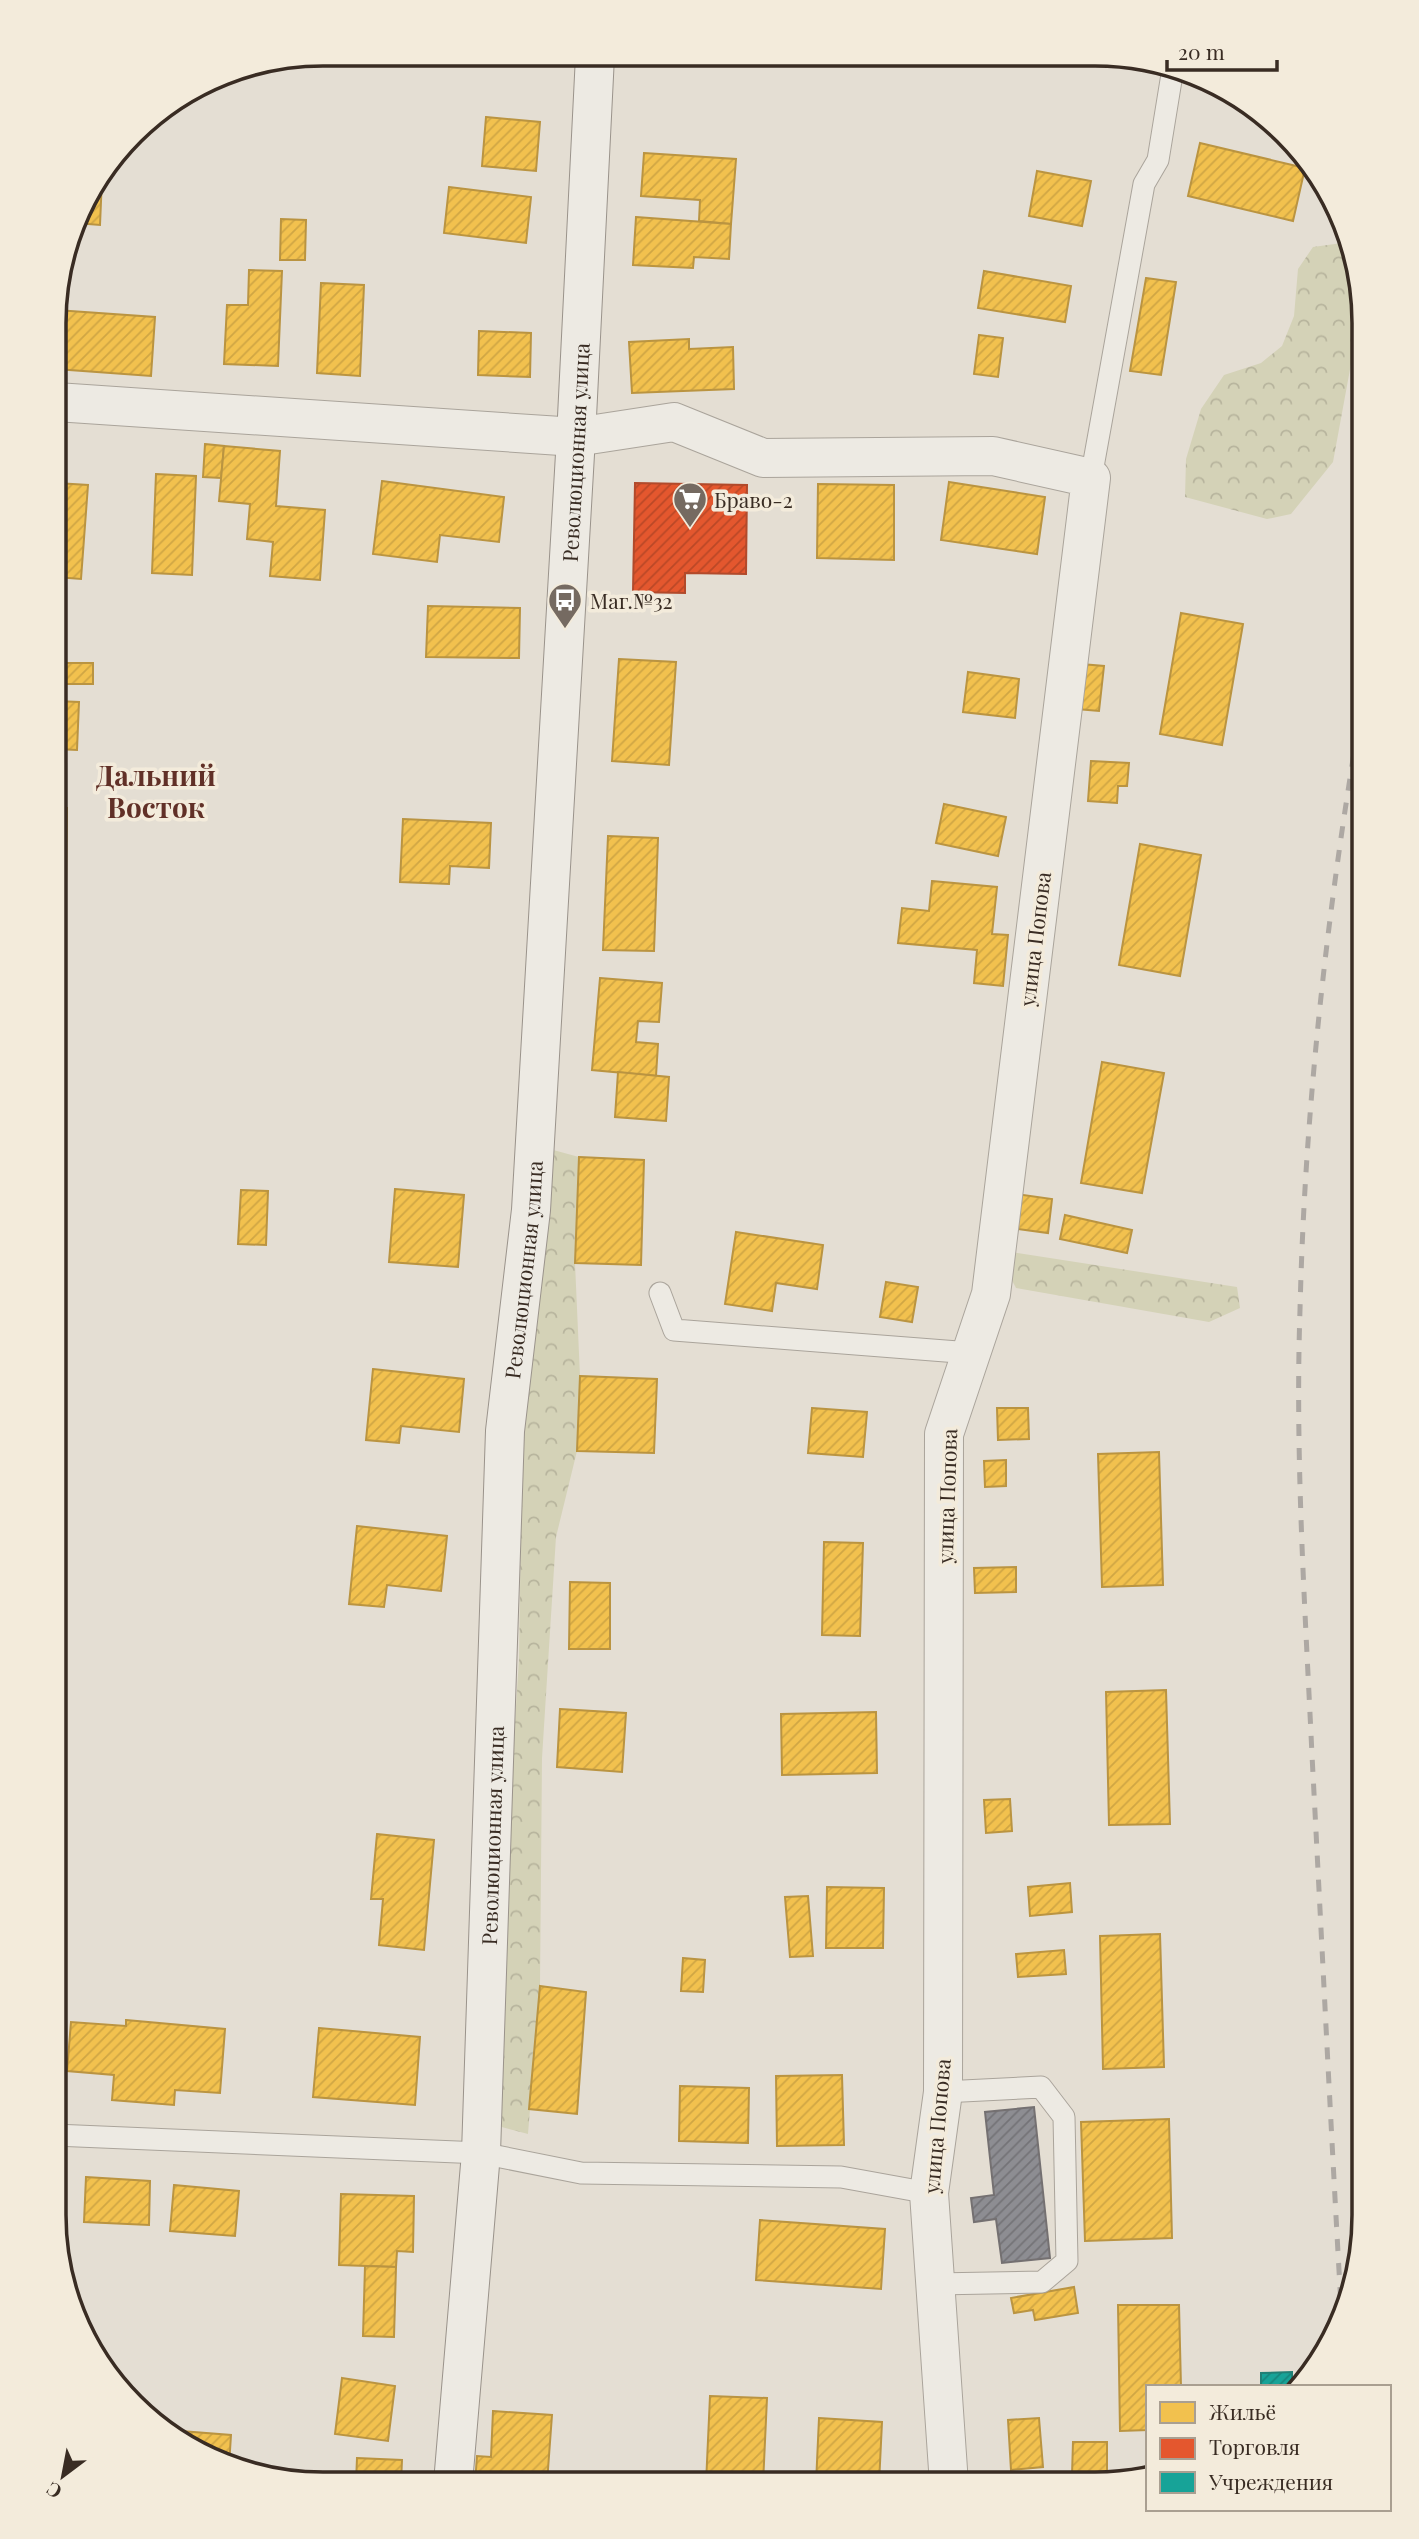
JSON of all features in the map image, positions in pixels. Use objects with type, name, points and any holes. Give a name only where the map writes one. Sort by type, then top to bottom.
[{"type":"street","name":"Революционная улица","points":[[454,2472],[481,2153],[505,1431],[531,1210],[595,66]]},
{"type":"street","points":[[66,403],[576,437],[674,422],[762,458],[993,456],[1091,478]]},
{"type":"street","name":"улица Попова","points":[[948,2472],[929,2193],[943,2092],[944,1434],[991,1294],[1091,478]]},
{"type":"lane","points":[[1091,478],[1144,184],[1158,160],[1171,78]]},
{"type":"lane","points":[[660,1293],[674,1330],[971,1353]]},
{"type":"lane","points":[[935,2284],[1042,2282],[1067,2261],[1064,2117],[1041,2087],[943,2092]]},
{"type":"lane","points":[[66,2136],[481,2153],[581,2173],[841,2177],[929,2193]]},
{"type":"green space","points":[[1340,243],[1348,274],[1352,307],[1352,358],[1333,462],[1291,514],[1267,519],[1185,497],[1186,459],[1201,409],[1224,375],[1261,363],[1282,346],[1294,316],[1298,269],[1313,247]]},
{"type":"green space","points":[[546,1148],[579,1157],[575,1263],[580,1376],[577,1451],[556,1537],[542,1758],[540,1986],[528,2134],[498,2126],[505,1879],[519,1659],[522,1448]]},
{"type":"green space","points":[[1011,1252],[1237,1287],[1240,1308],[1209,1322],[1016,1288],[1007,1271]]},
{"type":"building: Жильё","points":[[486,117],[540,122],[536,171],[482,166]]},
{"type":"building: Жильё","points":[[1200,143],[1299,166],[1304,174],[1293,221],[1188,196]]},
{"type":"building: Жильё","points":[[644,153],[736,159],[731,224],[699,221],[700,200],[641,196]]},
{"type":"building: Жильё","points":[[1037,171],[1091,181],[1082,226],[1029,216]]},
{"type":"building: Жильё","points":[[449,187],[531,197],[526,243],[444,233]]},
{"type":"building: Жильё","points":[[101,195],[100,225],[87,224]]},
{"type":"building: Жильё","points":[[636,217],[731,224],[729,259],[694,257],[693,268],[633,265]]},
{"type":"building: Жильё","points":[[281,219],[306,220],[305,260],[280,260]]},
{"type":"building: Жильё","points":[[249,270],[282,271],[278,366],[224,364],[227,305],[248,305]]},
{"type":"building: Жильё","points":[[984,271],[1071,286],[1065,322],[978,308]]},
{"type":"building: Жильё","points":[[1146,278],[1176,282],[1161,375],[1130,371]]},
{"type":"building: Жильё","points":[[321,283],[364,285],[360,376],[317,373]]},
{"type":"building: Жильё","points":[[67,311],[155,317],[151,376],[66,370]]},
{"type":"building: Жильё","points":[[479,331],[531,333],[530,377],[478,375]]},
{"type":"building: Жильё","points":[[979,335],[1003,338],[998,377],[974,374]]},
{"type":"building: Жильё","points":[[689,339],[689,349],[733,347],[734,389],[632,393],[629,342]]},
{"type":"building: Жильё","points":[[205,444],[224,446],[221,478],[203,477]]},
{"type":"building: Жильё","points":[[224,446],[280,451],[276,506],[325,510],[320,580],[270,576],[273,542],[247,539],[250,504],[219,501]]},
{"type":"building: Жильё","points":[[156,474],[196,476],[192,575],[152,573]]},
{"type":"building: Жильё","points":[[382,481],[504,497],[499,542],[440,535],[437,562],[373,554]]},
{"type":"building: Жильё","points":[[949,482],[1045,497],[1037,554],[941,540]]},
{"type":"building: Жильё","points":[[66,484],[88,485],[81,579],[66,578]]},
{"type":"building: Жильё","points":[[818,484],[894,485],[894,560],[817,558]]},
{"type":"building: Жильё","points":[[428,606],[520,608],[519,658],[426,657]]},
{"type":"building: Жильё","points":[[1181,613],[1243,624],[1222,745],[1160,734]]},
{"type":"building: Жильё","points":[[619,659],[676,662],[669,765],[612,761]]},
{"type":"building: Жильё","points":[[66,663],[93,663],[93,684],[66,684]]},
{"type":"building: Жильё","points":[[1081,664],[1104,666],[1099,711],[1077,709]]},
{"type":"building: Жильё","points":[[968,672],[1019,679],[1015,718],[963,712]]},
{"type":"building: Жильё","points":[[66,701],[79,702],[77,750],[66,749]]},
{"type":"building: Жильё","points":[[1091,761],[1129,763],[1127,786],[1118,786],[1117,803],[1088,801]]},
{"type":"building: Жильё","points":[[944,804],[1006,817],[998,856],[936,843]]},
{"type":"building: Жильё","points":[[66,808],[67,808],[66,884]]},
{"type":"building: Жильё","points":[[403,819],[491,823],[489,868],[450,866],[449,884],[400,882]]},
{"type":"building: Жильё","points":[[608,836],[658,838],[654,951],[603,950]]},
{"type":"building: Жильё","points":[[1140,844],[1201,855],[1180,976],[1119,965]]},
{"type":"building: Жильё","points":[[932,881],[997,887],[992,934],[1008,935],[1003,986],[974,983],[977,950],[898,943],[902,908],[929,911]]},
{"type":"building: Жильё","points":[[600,978],[662,983],[659,1022],[638,1021],[636,1042],[658,1044],[656,1076],[592,1070]]},
{"type":"building: Жильё","points":[[1102,1062],[1164,1073],[1142,1193],[1081,1183]]},
{"type":"building: Жильё","points":[[618,1072],[669,1077],[666,1121],[615,1117]]},
{"type":"building: Жильё","points":[[579,1157],[644,1160],[641,1265],[575,1263]]},
{"type":"building: Жильё","points":[[395,1189],[464,1195],[458,1267],[389,1262]]},
{"type":"building: Жильё","points":[[241,1190],[268,1191],[266,1245],[238,1244]]},
{"type":"building: Жильё","points":[[1016,1194],[1052,1199],[1048,1233],[1011,1228]]},
{"type":"building: Жильё","points":[[1065,1215],[1132,1230],[1127,1253],[1060,1239]]},
{"type":"building: Жильё","points":[[736,1232],[823,1245],[817,1289],[776,1283],[772,1311],[725,1304]]},
{"type":"building: Жильё","points":[[886,1282],[918,1287],[912,1322],[880,1317]]},
{"type":"building: Жильё","points":[[373,1369],[464,1379],[459,1432],[401,1426],[399,1443],[366,1440]]},
{"type":"building: Жильё","points":[[580,1376],[657,1379],[654,1453],[577,1451]]},
{"type":"building: Жильё","points":[[812,1408],[867,1412],[863,1457],[808,1453]]},
{"type":"building: Жильё","points":[[997,1408],[1028,1408],[1029,1439],[998,1440]]},
{"type":"building: Жильё","points":[[1159,1452],[1163,1585],[1102,1587],[1098,1454]]},
{"type":"building: Жильё","points":[[1006,1460],[1006,1486],[985,1487],[984,1461]]},
{"type":"building: Жильё","points":[[357,1526],[447,1536],[441,1591],[387,1585],[384,1607],[349,1604]]},
{"type":"building: Жильё","points":[[824,1542],[863,1543],[860,1636],[822,1635]]},
{"type":"building: Жильё","points":[[1016,1567],[1016,1592],[975,1593],[974,1568]]},
{"type":"building: Жильё","points":[[570,1582],[610,1583],[610,1649],[569,1649]]},
{"type":"building: Жильё","points":[[1166,1690],[1170,1824],[1109,1825],[1106,1692]]},
{"type":"building: Жильё","points":[[560,1709],[626,1713],[622,1772],[557,1767]]},
{"type":"building: Жильё","points":[[876,1712],[877,1773],[782,1775],[781,1714]]},
{"type":"building: Жильё","points":[[1010,1799],[1012,1831],[986,1833],[984,1800]]},
{"type":"building: Жильё","points":[[377,1834],[434,1840],[424,1950],[379,1945],[383,1899],[371,1899]]},
{"type":"building: Жильё","points":[[1070,1883],[1072,1912],[1030,1916],[1028,1887]]},
{"type":"building: Жильё","points":[[827,1887],[884,1888],[883,1948],[826,1948]]},
{"type":"building: Жильё","points":[[808,1896],[813,1956],[790,1957],[785,1897]]},
{"type":"building: Жильё","points":[[1160,1934],[1164,2067],[1103,2069],[1100,1936]]},
{"type":"building: Жильё","points":[[1064,1950],[1066,1974],[1018,1977],[1016,1954]]},
{"type":"building: Жильё","points":[[683,1958],[705,1960],[703,1992],[681,1991]]},
{"type":"building: Жильё","points":[[540,1986],[586,1992],[577,2114],[529,2109]]},
{"type":"building: Жильё","points":[[126,2020],[225,2029],[220,2093],[175,2090],[174,2105],[112,2100],[114,2075],[67,2071],[71,2022],[126,2026]]},
{"type":"building: Жильё","points":[[319,2028],[420,2037],[415,2105],[313,2097]]},
{"type":"building: Жильё","points":[[842,2075],[844,2145],[777,2146],[776,2076]]},
{"type":"building: Жильё","points":[[680,2086],[749,2088],[748,2143],[679,2141]]},
{"type":"building: Жильё","points":[[1169,2119],[1172,2238],[1085,2241],[1081,2122]]},
{"type":"building: Жильё","points":[[86,2177],[150,2181],[149,2225],[84,2222]]},
{"type":"building: Жильё","points":[[174,2185],[239,2191],[235,2236],[170,2231]]},
{"type":"building: Жильё","points":[[341,2194],[414,2196],[413,2252],[397,2251],[396,2267],[339,2265]]},
{"type":"building: Жильё","points":[[760,2220],[885,2229],[881,2289],[756,2280]]},
{"type":"building: Жильё","points":[[365,2266],[396,2267],[394,2337],[363,2336]]},
{"type":"building: Жильё","points":[[1074,2287],[1078,2313],[1035,2320],[1033,2310],[1014,2313],[1011,2298]]},
{"type":"building: Жильё","points":[[1118,2305],[1179,2305],[1181,2385],[1146,2385],[1146,2430],[1120,2431]]},
{"type":"building: Жильё","points":[[342,2378],[395,2386],[388,2441],[335,2434]]},
{"type":"building: Жильё","points":[[710,2396],[767,2398],[764,2472],[707,2472]]},
{"type":"building: Жильё","points":[[493,2411],[552,2415],[548,2472],[476,2472],[477,2456],[491,2457]]},
{"type":"building: Жильё","points":[[819,2418],[882,2422],[880,2472],[817,2472]]},
{"type":"building: Жильё","points":[[1039,2418],[1043,2467],[1011,2470],[1008,2420]]},
{"type":"building: Жильё","points":[[185,2431],[231,2435],[230,2455]]},
{"type":"building: Жильё","points":[[1073,2442],[1107,2442],[1107,2472],[1072,2472]]},
{"type":"building: Жильё","points":[[357,2458],[402,2460],[401,2472],[356,2472]]},
{"type":"building: Торговля","name":"Браво-2","points":[[635,483],[747,485],[746,574],[685,573],[685,593],[633,592]]},
{"type":"building: Учреждения","points":[[1292,2372],[1292,2381],[1289,2385],[1261,2385],[1261,2373]]},
{"type":"building: Промзона","points":[[1034,2107],[1050,2258],[1002,2263],[996,2219],[974,2222],[971,2198],[994,2195],[985,2112]]},
{"type":"railway","points":[[1340,2294],[1304,1588],[1299,1366],[1303,1232],[1313,1076],[1330,920],[1352,765]]},
{"type":"place","name":"Браво-2","points":[[690,529]]},
{"type":"place","name":"Маг.№32","points":[[565,630]]},
{"type":"district","name":"Дальний Восток","points":[[156,790]]}]
